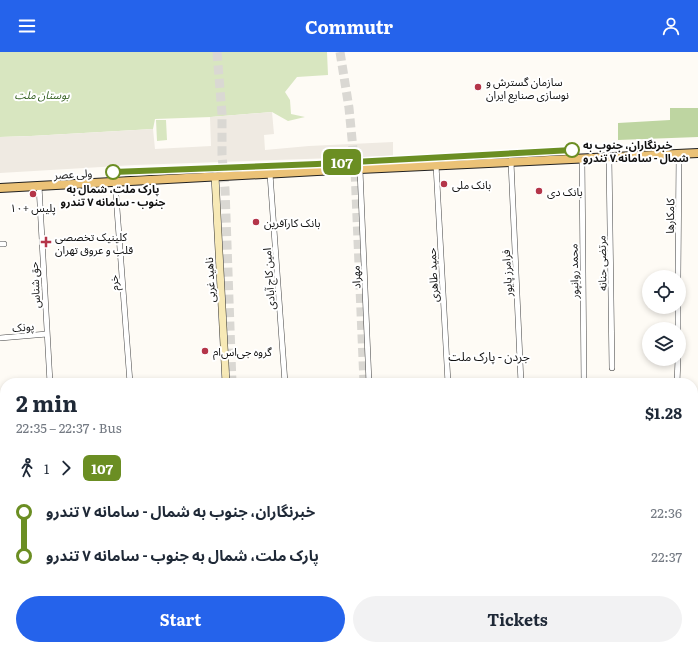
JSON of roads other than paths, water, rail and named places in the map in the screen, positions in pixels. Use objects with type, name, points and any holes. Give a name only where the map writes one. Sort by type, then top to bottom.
[{"type":"main road","name":"ولی عصر","points":[[0,188],[215,176],[698,153]]},
{"type":"main road","name":"ناهید غربی","points":[[215,176],[226,378]]},
{"type":"street","name":"کامکارها","points":[[678,270],[680,154]]},
{"type":"street","name":"مرتضی حنانه","points":[[610,158],[612,368]]},
{"type":"street","name":"محمد روانپور","points":[[582,159],[584,378]]},
{"type":"street","name":"فرامرز پایور","points":[[511,162],[521,378]]},
{"type":"street","name":"حمید طاهری","points":[[436,166],[448,378]]},
{"type":"street","name":"مهراد","points":[[360,170],[369,378]]},
{"type":"street","name":"امین کاج آبادی","points":[[270,174],[285,378]]},
{"type":"street","name":"خرم","points":[[115,182],[130,378]]},
{"type":"street","name":"حق شناس","points":[[39,186],[50,378]]},
{"type":"street","name":"پونک","points":[[0,338],[47,334]]},
{"type":"street","points":[[677,378],[678,366]]},
{"type":"tunnel","points":[[217,52],[222,114],[222,155],[225,189],[232,378]]},
{"type":"tunnel","points":[[340,52],[349,108],[355,170],[364,378]]},
{"type":"place","name":"سازمان گسترش و نوسازی صنایع ایران","points":[[478,87]]},
{"type":"place","name":"خبرنگاران، جنوب به شمال - سامانه ۷ تندرو","points":[[572,150]]},
{"type":"place","name":"پارک ملت، شمال به جنوب - سامانه ۷ تندرو","points":[[113,172]]},
{"type":"place","name":"بانک ملی","points":[[444,184]]},
{"type":"place","name":"بانک دی","points":[[539,191]]},
{"type":"place","name":"پلیس +۱۰","points":[[33,194]]},
{"type":"place","name":"بانک کارآفرین","points":[[256,222]]},
{"type":"place","name":"کلینیک تخصصی قلب و عروق تهران","points":[[46,242]]},
{"type":"place","name":"گروه جی‌اس‌ام","points":[[205,351]]},
{"type":"district","name":"جردن - پارک ملت","points":[[489,356]]},
{"type":"park label","name":"بوستان ملت","points":[[42,94]]}]
